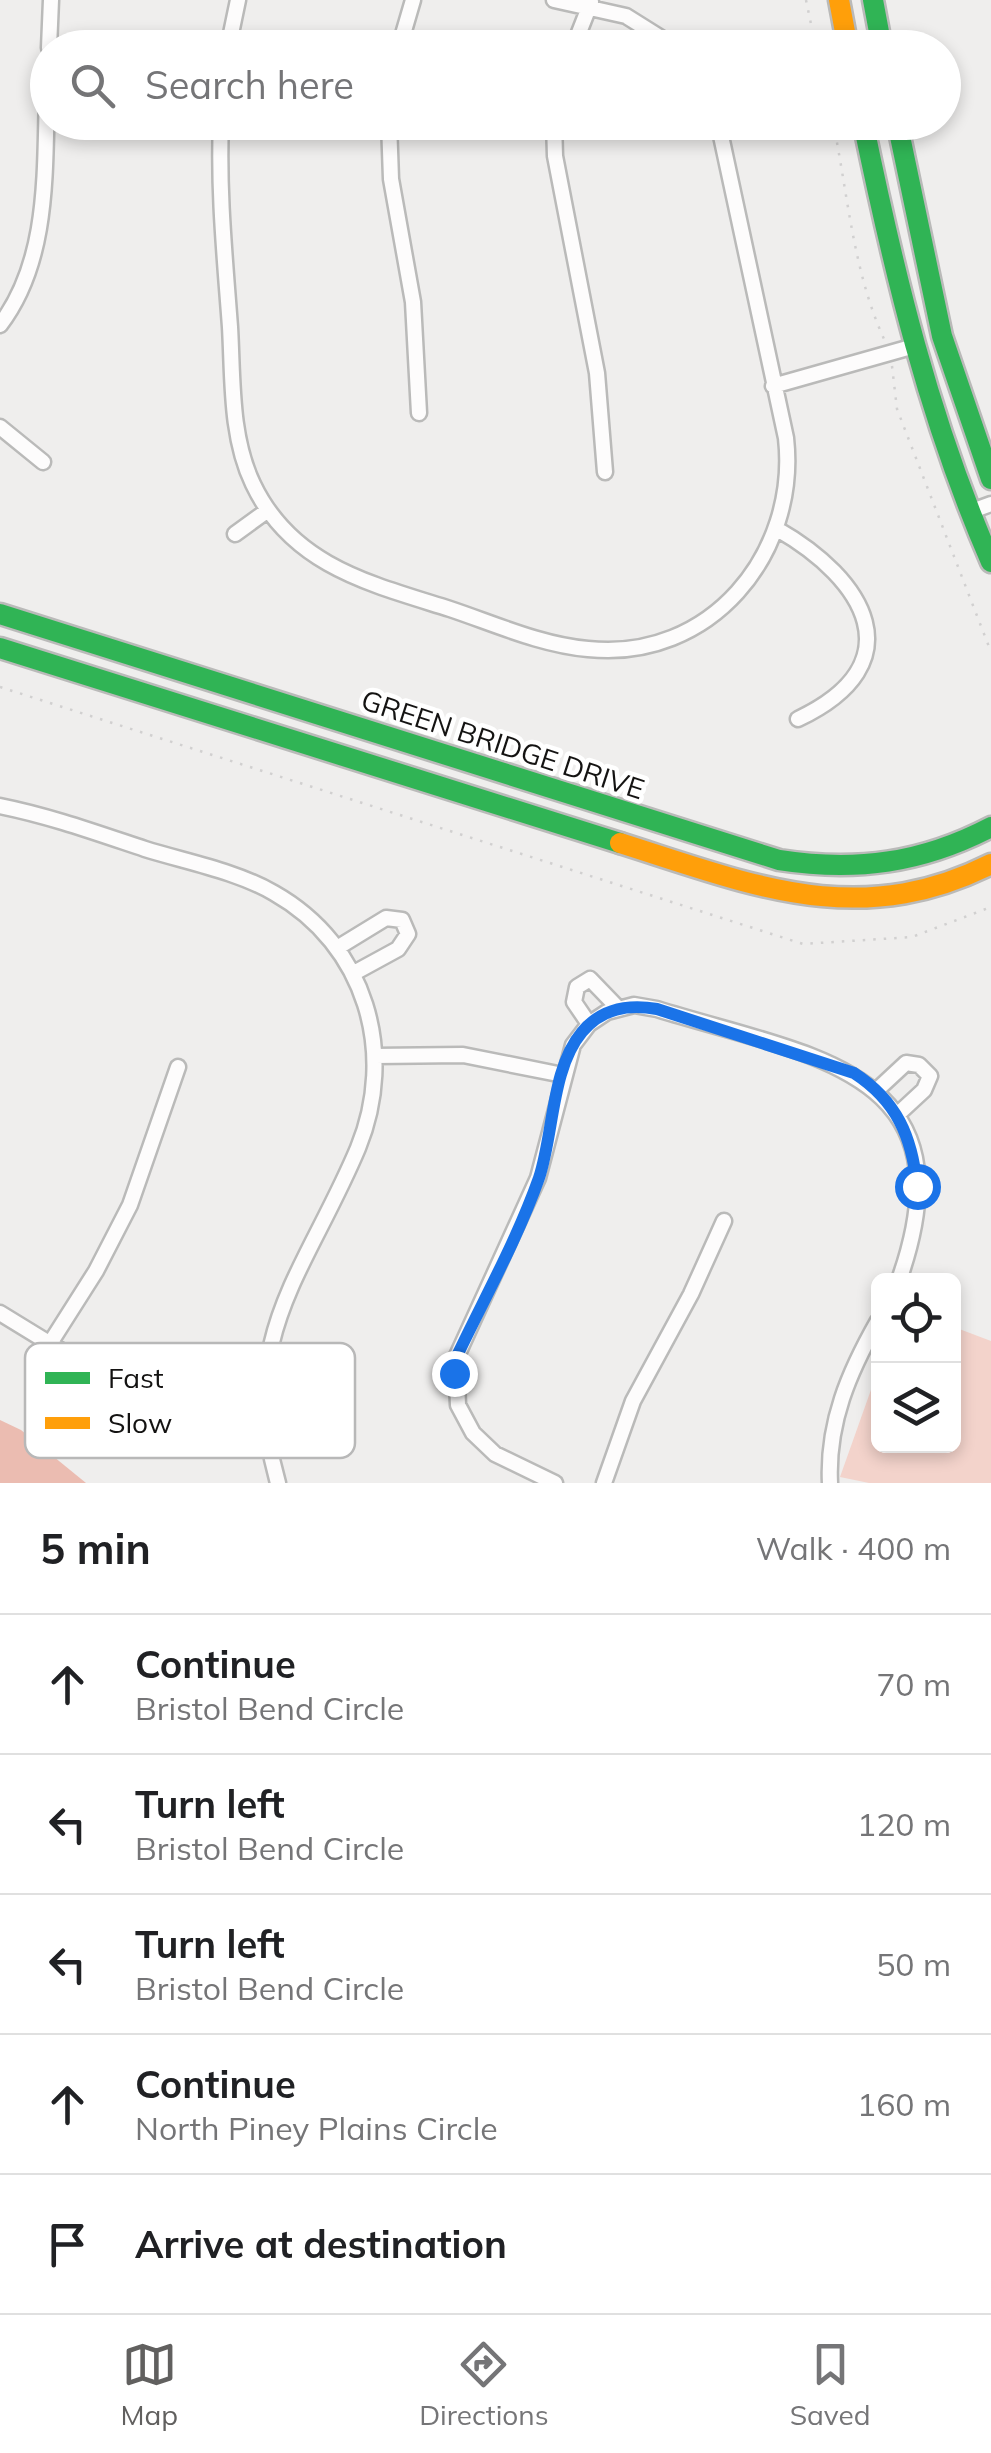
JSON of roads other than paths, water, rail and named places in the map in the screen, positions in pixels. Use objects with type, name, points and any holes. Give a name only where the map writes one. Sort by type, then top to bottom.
[{"type":"main road","points":[[839,0],[845,30]]},
{"type":"main road","points":[[872,0],[878,30]]},
{"type":"main road","points":[[866,140],[901,350],[991,562]]},
{"type":"main road","points":[[901,140],[942,336],[991,479]]},
{"type":"main road","name":"GREEN BRIDGE DRIVE","points":[[0,614],[780,860],[838,868],[882,867],[958,846],[991,827]]},
{"type":"main road","name":"GREEN BRIDGE DRIVE","points":[[0,648],[772,891],[836,901],[888,899],[942,886],[991,864]]},
{"type":"street","points":[[50,30],[51,0]]},
{"type":"street","points":[[232,30],[238,0]]},
{"type":"street","points":[[404,30],[413,0]]},
{"type":"street","points":[[554,0],[590,4],[652,30]]},
{"type":"street","points":[[580,30],[590,4]]},
{"type":"street","points":[[0,325],[27,279],[38,243],[44,140]]},
{"type":"street","points":[[221,140],[220,185],[238,435],[246,469],[268,510],[306,551],[351,577],[550,642],[606,650],[663,642],[714,615],[754,574],[778,529],[786,496],[788,460],[722,140]]},
{"type":"street","points":[[390,140],[392,193],[413,302],[419,413]]},
{"type":"street","points":[[555,140],[597,373],[605,472]]},
{"type":"street","points":[[773,386],[901,350]]},
{"type":"street","points":[[0,427],[43,462]]},
{"type":"street","points":[[969,512],[991,504]]},
{"type":"street","points":[[235,534],[268,510]]},
{"type":"street","points":[[778,529],[837,572],[860,606],[867,627],[862,662],[851,680],[838,696],[798,719]]},
{"type":"street","points":[[0,806],[254,884],[310,918],[354,973],[368,1007],[375,1056],[367,1123],[278,1314],[271,1343]]},
{"type":"street","points":[[337,948],[386,918],[402,920],[408,934],[398,949],[354,973]]},
{"type":"street","points":[[589,1024],[574,1002],[577,987],[590,979],[618,1008]]},
{"type":"street","points":[[554,1483],[483,1444],[458,1405],[454,1373],[456,1358],[538,1178],[563,1075],[573,1045],[589,1024],[618,1008],[634,1005],[657,1009],[842,1066],[878,1090],[898,1115],[914,1154],[917,1186],[910,1242],[901,1273]]},
{"type":"street","points":[[375,1056],[463,1055],[563,1075]]},
{"type":"street","points":[[878,1090],[906,1063],[919,1065],[930,1076],[924,1090],[898,1115]]},
{"type":"street","points":[[50,1343],[122,1222],[178,1067]]},
{"type":"street","points":[[604,1483],[634,1401],[692,1294],[724,1221]]},
{"type":"street","points":[[0,1312],[47,1343]]},
{"type":"street","points":[[830,1483],[832,1438],[844,1387],[871,1335]]},
{"type":"street","points":[[274,1458],[278,1483]]}]
